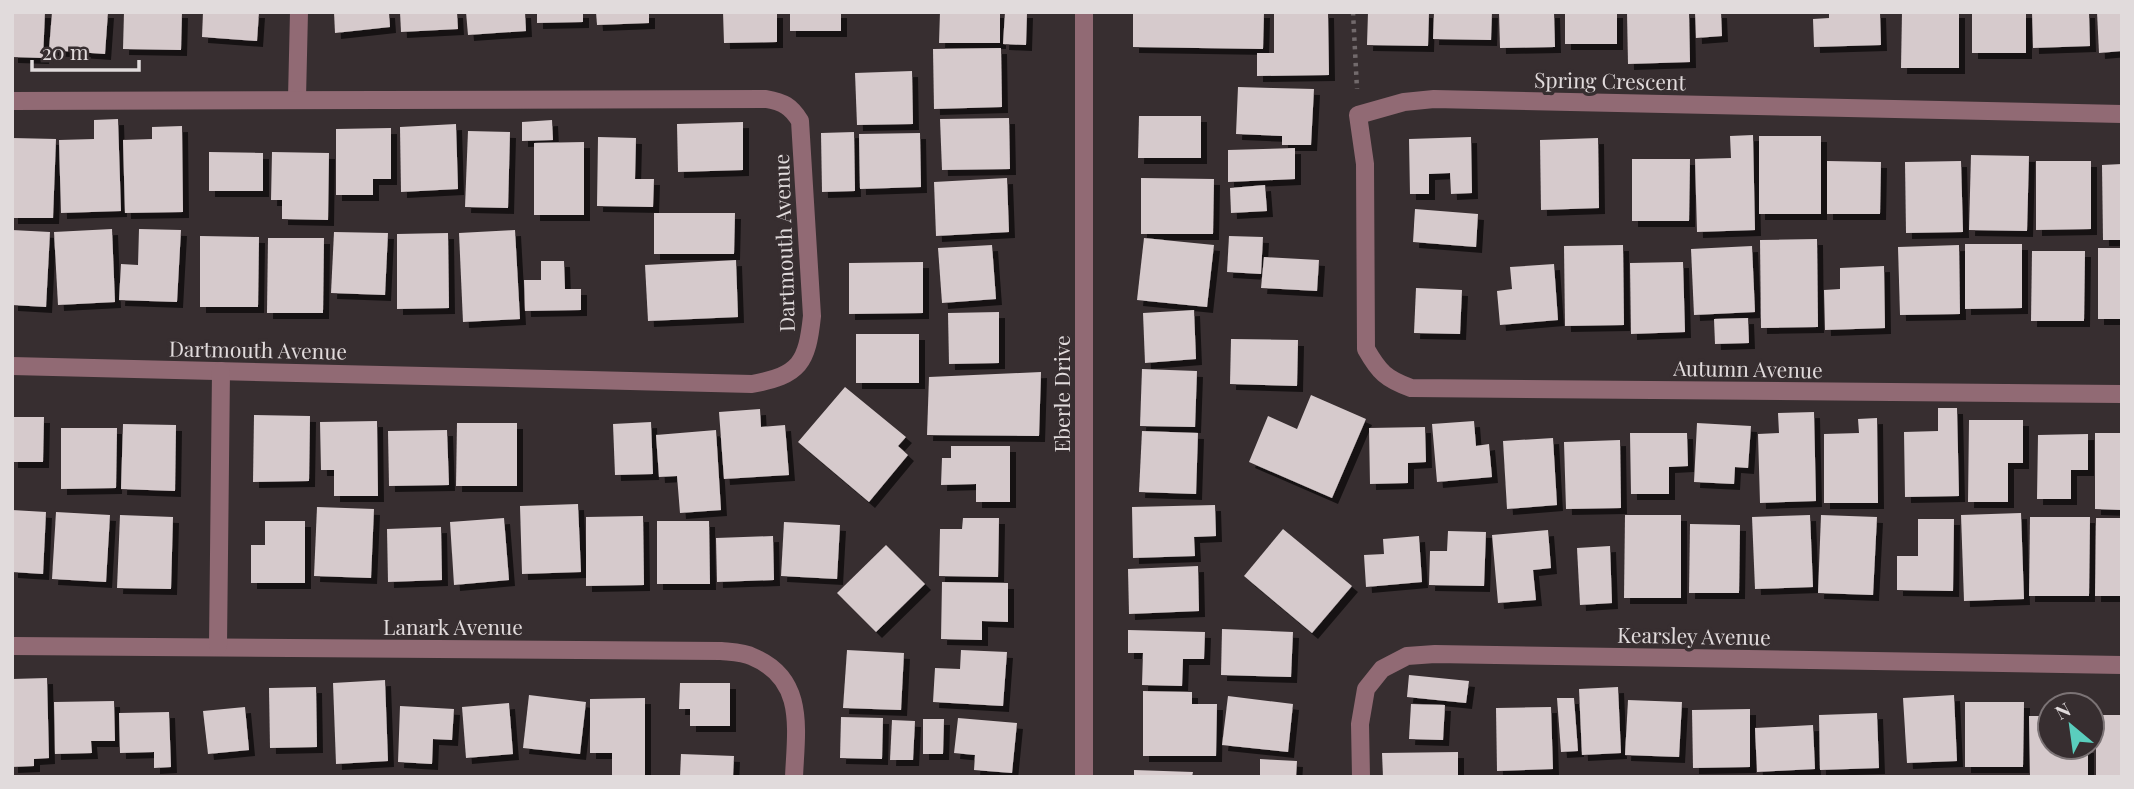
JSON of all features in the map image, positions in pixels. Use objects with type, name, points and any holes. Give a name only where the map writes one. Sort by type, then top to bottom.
[{"type":"street","points":[[297,98],[299,12]]},
{"type":"street","name":"Eberle Drive","points":[[1084,12],[1084,777]]},
{"type":"street","name":"Dartmouth Avenue","points":[[12,101],[297,98],[766,99],[783,102],[793,110],[800,121],[812,316],[809,343],[800,365],[778,379],[752,384],[12,366]]},
{"type":"street","name":"Spring Crescent","points":[[1358,115],[1404,102],[1434,99],[2122,114]]},
{"type":"street","name":"Autumn Avenue","points":[[1358,115],[1365,164],[1366,349],[1378,370],[1394,382],[1411,388],[2122,394]]},
{"type":"street","points":[[218,646],[221,371]]},
{"type":"street","name":"Lanark Avenue","points":[[12,646],[721,651],[751,655],[774,667],[789,689],[797,712],[793,777]]},
{"type":"street","name":"Kearsley Avenue","points":[[1361,777],[1360,724],[1366,689],[1382,669],[1407,656],[1435,654],[2122,664]]},
{"type":"path","points":[[1353,12],[1358,115]]},
{"type":"building","points":[[12,12],[45,12],[43,58],[12,57]]},
{"type":"building","points":[[52,12],[108,12],[105,54],[49,50]]},
{"type":"building","points":[[124,12],[182,12],[181,50],[123,49]]},
{"type":"building","points":[[203,12],[259,12],[257,41],[202,37]]},
{"type":"building","points":[[334,12],[389,12],[390,27],[335,33]]},
{"type":"building","points":[[400,12],[457,12],[458,29],[401,32]]},
{"type":"building","points":[[466,12],[525,12],[526,31],[468,35]]},
{"type":"building","points":[[537,12],[583,12],[583,22],[537,23]]},
{"type":"building","points":[[596,12],[649,12],[649,23],[597,25]]},
{"type":"building","points":[[723,12],[777,12],[777,42],[724,43]]},
{"type":"building","points":[[790,12],[841,12],[841,31],[790,31]]},
{"type":"building","points":[[940,12],[1000,12],[1000,43],[939,43]]},
{"type":"building","points":[[1005,12],[1027,12],[1026,45],[1003,44]]},
{"type":"building","points":[[1133,12],[1264,12],[1263,49],[1133,47]]},
{"type":"building","points":[[1274,12],[1328,12],[1329,75],[1257,76],[1257,53],[1274,53]]},
{"type":"building","points":[[1368,12],[1429,12],[1428,46],[1367,45]]},
{"type":"building","points":[[1434,12],[1492,12],[1491,40],[1433,39]]},
{"type":"building","points":[[1499,12],[1554,12],[1555,47],[1500,48]]},
{"type":"building","points":[[1565,12],[1617,12],[1617,44],[1565,44]]},
{"type":"building","points":[[1627,12],[1689,12],[1690,62],[1628,64]]},
{"type":"building","points":[[1695,12],[1721,12],[1722,36],[1696,38]]},
{"type":"building","points":[[1829,12],[1880,12],[1881,45],[1814,47],[1813,19],[1829,18]]},
{"type":"building","points":[[1902,12],[1959,12],[1959,68],[1901,68]]},
{"type":"building","points":[[1972,12],[2026,12],[2026,53],[1972,53]]},
{"type":"building","points":[[2032,12],[2089,12],[2090,46],[2033,48]]},
{"type":"building","points":[[2097,12],[2122,12],[2122,51],[2099,53]]},
{"type":"building","points":[[1001,48],[1002,107],[934,109],[933,49]]},
{"type":"building","points":[[912,71],[913,124],[857,125],[855,73]]},
{"type":"building","points":[[1238,87],[1314,89],[1311,145],[1282,145],[1282,136],[1236,134]]},
{"type":"building","points":[[1139,116],[1201,116],[1201,158],[1138,158]]},
{"type":"building","points":[[1009,118],[1010,169],[942,170],[940,119]]},
{"type":"building","points":[[118,119],[121,211],[61,213],[59,140],[94,139],[94,120]]},
{"type":"building","points":[[552,120],[553,140],[522,141],[522,122]]},
{"type":"building","points":[[743,122],[743,170],[678,172],[677,124]]},
{"type":"building","points":[[456,124],[458,189],[401,192],[400,127]]},
{"type":"building","points":[[182,126],[183,212],[125,213],[123,140],[152,139],[152,127]]},
{"type":"building","points":[[391,128],[391,179],[373,179],[373,195],[336,195],[336,129]]},
{"type":"building","points":[[468,131],[510,132],[508,208],[465,207]]},
{"type":"building","points":[[854,132],[855,191],[822,192],[821,133]]},
{"type":"building","points":[[920,133],[921,187],[860,189],[859,134]]},
{"type":"building","points":[[1753,135],[1755,230],[1697,232],[1695,159],[1731,158],[1730,136]]},
{"type":"building","points":[[1759,136],[1821,136],[1821,214],[1759,214]]},
{"type":"building","points":[[598,137],[636,138],[635,179],[654,179],[653,207],[597,206]]},
{"type":"building","points":[[1471,137],[1472,193],[1451,194],[1450,173],[1429,174],[1429,194],[1410,194],[1409,139]]},
{"type":"building","points":[[12,138],[56,139],[53,218],[12,218]]},
{"type":"building","points":[[1598,138],[1599,208],[1541,210],[1540,140]]},
{"type":"building","points":[[584,142],[584,215],[534,215],[534,143]]},
{"type":"building","points":[[1295,148],[1295,179],[1228,182],[1228,150]]},
{"type":"building","points":[[209,152],[263,153],[263,191],[209,191]]},
{"type":"building","points":[[272,152],[329,153],[328,220],[282,219],[282,200],[271,200]]},
{"type":"building","points":[[1971,155],[2029,156],[2027,231],[1969,230]]},
{"type":"building","points":[[1632,159],[1690,159],[1689,221],[1632,221]]},
{"type":"building","points":[[1827,161],[1881,162],[1880,214],[1827,214]]},
{"type":"building","points":[[1961,161],[1963,232],[1906,233],[1905,162]]},
{"type":"building","points":[[2036,161],[2091,161],[2091,229],[2036,230]]},
{"type":"building","points":[[2122,164],[2122,240],[2103,240],[2102,165]]},
{"type":"building","points":[[1007,178],[1009,232],[936,236],[934,182]]},
{"type":"building","points":[[1141,178],[1214,179],[1213,234],[1141,234]]},
{"type":"building","points":[[1265,185],[1267,211],[1231,213],[1230,188]]},
{"type":"building","points":[[1415,209],[1478,214],[1476,247],[1413,242]]},
{"type":"building","points":[[654,213],[735,213],[734,254],[654,254]]},
{"type":"building","points":[[112,229],[115,302],[58,305],[54,232]]},
{"type":"building","points":[[139,229],[181,230],[177,302],[119,300],[121,264],[138,265]]},
{"type":"building","points":[[12,230],[50,232],[46,307],[12,305]]},
{"type":"building","points":[[515,230],[520,319],[463,322],[459,233]]},
{"type":"building","points":[[334,232],[388,233],[385,295],[331,293]]},
{"type":"building","points":[[448,233],[449,308],[397,309],[397,234]]},
{"type":"building","points":[[200,236],[259,237],[258,307],[200,307]]},
{"type":"building","points":[[1229,236],[1263,237],[1261,274],[1227,272]]},
{"type":"building","points":[[268,238],[324,238],[323,313],[267,313]]},
{"type":"building","points":[[1144,238],[1214,245],[1207,307],[1137,300]]},
{"type":"building","points":[[1817,239],[1818,327],[1761,328],[1760,240]]},
{"type":"building","points":[[1965,244],[2022,244],[2022,308],[1965,309]]},
{"type":"building","points":[[992,245],[996,299],[942,303],[938,248]]},
{"type":"building","points":[[1623,245],[1624,325],[1565,326],[1564,246]]},
{"type":"building","points":[[1959,245],[1960,314],[1900,315],[1898,247]]},
{"type":"building","points":[[1752,246],[1755,312],[1694,315],[1691,249]]},
{"type":"building","points":[[2098,248],[2122,248],[2122,319],[2098,319]]},
{"type":"building","points":[[2032,251],[2085,251],[2084,321],[2031,321]]},
{"type":"building","points":[[1264,257],[1319,260],[1317,291],[1261,288]]},
{"type":"building","points":[[736,260],[738,317],[648,321],[645,265]]},
{"type":"building","points":[[541,261],[564,261],[565,289],[581,289],[581,310],[525,311],[524,280],[541,280]]},
{"type":"building","points":[[923,262],[923,313],[849,314],[849,263]]},
{"type":"building","points":[[1683,262],[1685,332],[1631,334],[1630,263]]},
{"type":"building","points":[[1554,264],[1558,320],[1500,325],[1497,291],[1512,289],[1510,267]]},
{"type":"building","points":[[1884,266],[1885,328],[1825,330],[1824,290],[1840,289],[1840,268]]},
{"type":"building","points":[[1416,288],[1462,290],[1460,334],[1414,333]]},
{"type":"building","points":[[1194,310],[1196,359],[1145,363],[1143,313]]},
{"type":"building","points":[[999,312],[999,363],[949,364],[948,313]]},
{"type":"building","points":[[1748,318],[1749,343],[1715,344],[1714,319]]},
{"type":"building","points":[[856,334],[919,334],[919,383],[856,383]]},
{"type":"building","points":[[1231,339],[1298,340],[1297,386],[1230,384]]},
{"type":"building","points":[[1142,369],[1197,371],[1195,427],[1140,426]]},
{"type":"building","points":[[1041,372],[1039,436],[927,435],[929,377]]},
{"type":"building","points":[[845,387],[906,437],[898,446],[908,455],[869,502],[798,442]]},
{"type":"building","points":[[1311,395],[1366,419],[1332,498],[1249,462],[1268,416],[1297,429]]},
{"type":"building","points":[[1938,408],[1957,408],[1959,496],[1905,497],[1904,432],[1938,431]]},
{"type":"building","points":[[760,409],[761,427],[785,425],[789,475],[724,479],[719,412]]},
{"type":"building","points":[[1814,412],[1816,501],[1760,503],[1758,434],[1779,433],[1778,413]]},
{"type":"building","points":[[254,415],[310,416],[309,481],[253,482]]},
{"type":"building","points":[[12,417],[44,417],[43,462],[12,462]]},
{"type":"building","points":[[1877,418],[1878,503],[1824,503],[1824,434],[1859,433],[1858,419]]},
{"type":"building","points":[[1969,420],[2023,420],[2023,463],[2008,463],[2008,502],[1968,502]]},
{"type":"building","points":[[377,421],[378,496],[334,496],[334,470],[321,470],[320,422]]},
{"type":"building","points":[[1474,421],[1476,446],[1489,444],[1492,477],[1437,482],[1432,424]]},
{"type":"building","points":[[651,422],[653,474],[615,475],[613,424]]},
{"type":"building","points":[[457,423],[517,423],[517,486],[456,486]]},
{"type":"building","points":[[1697,423],[1751,426],[1748,468],[1735,467],[1734,484],[1694,482]]},
{"type":"building","points":[[123,424],[176,425],[175,491],[121,489]]},
{"type":"building","points":[[1425,427],[1426,462],[1408,463],[1408,483],[1370,484],[1369,428]]},
{"type":"building","points":[[61,428],[117,428],[116,488],[61,489]]},
{"type":"building","points":[[447,430],[449,485],[389,486],[388,431]]},
{"type":"building","points":[[716,430],[721,510],[680,513],[677,476],[659,477],[656,435]]},
{"type":"building","points":[[1142,431],[1198,433],[1196,494],[1139,492]]},
{"type":"building","points":[[1630,433],[1687,433],[1688,466],[1669,467],[1669,494],[1631,494]]},
{"type":"building","points":[[2095,433],[2122,433],[2122,510],[2095,509]]},
{"type":"building","points":[[2088,434],[2088,470],[2071,470],[2071,499],[2037,499],[2038,435]]},
{"type":"building","points":[[1553,438],[1557,505],[1507,509],[1503,441]]},
{"type":"building","points":[[1620,440],[1621,508],[1566,509],[1564,442]]},
{"type":"building","points":[[951,446],[1010,446],[1010,502],[976,502],[976,484],[941,485],[942,458],[951,458]]},
{"type":"building","points":[[578,504],[581,572],[522,574],[520,506]]},
{"type":"building","points":[[1215,505],[1216,536],[1194,537],[1195,556],[1133,558],[1132,507]]},
{"type":"building","points":[[317,507],[374,509],[371,578],[314,576]]},
{"type":"building","points":[[12,510],[46,512],[43,574],[12,572]]},
{"type":"building","points":[[56,512],[110,515],[106,582],[52,579]]},
{"type":"building","points":[[2021,513],[2024,599],[1964,601],[1961,515]]},
{"type":"building","points":[[120,515],[173,517],[171,589],[117,588]]},
{"type":"building","points":[[1625,515],[1681,515],[1681,598],[1624,598]]},
{"type":"building","points":[[1810,515],[1813,587],[1755,589],[1752,517]]},
{"type":"building","points":[[1821,515],[1877,517],[1873,595],[1818,593]]},
{"type":"building","points":[[643,516],[644,585],[586,586],[586,517]]},
{"type":"building","points":[[2030,517],[2090,517],[2089,596],[2029,596]]},
{"type":"building","points":[[504,518],[509,580],[454,585],[450,522]]},
{"type":"building","points":[[963,518],[999,518],[998,577],[939,576],[940,529],[962,529]]},
{"type":"building","points":[[2096,518],[2122,518],[2122,596],[2095,596]]},
{"type":"building","points":[[1918,519],[1954,519],[1953,591],[1897,590],[1897,556],[1918,556]]},
{"type":"building","points":[[265,521],[305,521],[305,583],[251,583],[251,545],[265,545]]},
{"type":"building","points":[[657,521],[709,521],[710,584],[657,584]]},
{"type":"building","points":[[784,522],[840,525],[837,579],[781,576]]},
{"type":"building","points":[[1690,524],[1740,525],[1739,593],[1689,593]]},
{"type":"building","points":[[441,527],[442,580],[388,582],[387,529]]},
{"type":"building","points":[[1283,529],[1352,586],[1312,633],[1244,576]]},
{"type":"building","points":[[1548,530],[1551,568],[1533,570],[1536,600],[1498,603],[1492,535]]},
{"type":"building","points":[[1448,531],[1486,532],[1484,586],[1429,585],[1430,551],[1447,551]]},
{"type":"building","points":[[773,536],[774,580],[717,582],[716,538]]},
{"type":"building","points":[[1419,536],[1422,582],[1366,587],[1364,555],[1384,554],[1383,539]]},
{"type":"building","points":[[886,545],[925,584],[876,632],[837,593]]},
{"type":"building","points":[[1610,546],[1612,603],[1580,605],[1577,548]]},
{"type":"building","points":[[1198,566],[1199,611],[1129,614],[1128,569]]},
{"type":"building","points":[[942,582],[1008,583],[1008,622],[982,621],[982,640],[941,639]]},
{"type":"building","points":[[1222,629],[1293,632],[1291,677],[1221,675]]},
{"type":"building","points":[[1128,630],[1205,632],[1204,659],[1183,659],[1182,686],[1142,685],[1143,653],[1128,653]]},
{"type":"building","points":[[847,650],[904,653],[901,710],[843,708]]},
{"type":"building","points":[[961,650],[1007,652],[1003,706],[933,702],[935,668],[960,669]]},
{"type":"building","points":[[1409,675],[1469,681],[1466,703],[1407,697]]},
{"type":"building","points":[[47,678],[49,758],[34,759],[34,766],[12,767],[12,679]]},
{"type":"building","points":[[385,680],[388,761],[336,764],[333,683]]},
{"type":"building","points":[[680,683],[730,683],[730,726],[690,726],[690,709],[679,709]]},
{"type":"building","points":[[316,687],[317,747],[270,748],[269,688]]},
{"type":"building","points":[[1618,687],[1621,753],[1582,755],[1579,689]]},
{"type":"building","points":[[1143,691],[1192,692],[1192,704],[1217,704],[1216,756],[1143,756]]},
{"type":"building","points":[[529,695],[586,702],[580,754],[523,748]]},
{"type":"building","points":[[1954,695],[1957,761],[1907,763],[1903,698]]},
{"type":"building","points":[[1228,696],[1293,704],[1288,752],[1222,745]]},
{"type":"building","points":[[645,698],[645,777],[612,777],[612,753],[590,753],[590,699]]},
{"type":"building","points":[[1557,698],[1574,698],[1578,751],[1561,752]]},
{"type":"building","points":[[1628,700],[1682,702],[1679,757],[1625,755]]},
{"type":"building","points":[[114,701],[115,741],[91,741],[92,753],[55,754],[54,702]]},
{"type":"building","points":[[1965,702],[2024,702],[2023,767],[1965,767]]},
{"type":"building","points":[[509,703],[513,754],[466,758],[462,707]]},
{"type":"building","points":[[1411,704],[1445,705],[1443,740],[1409,739]]},
{"type":"building","points":[[400,706],[454,709],[452,740],[433,739],[432,764],[398,762]]},
{"type":"building","points":[[245,707],[249,750],[208,754],[203,711]]},
{"type":"building","points":[[1551,707],[1553,769],[1497,771],[1496,708]]},
{"type":"building","points":[[1750,709],[1750,767],[1693,768],[1692,710]]},
{"type":"building","points":[[169,712],[171,767],[154,768],[154,752],[120,753],[119,713]]},
{"type":"building","points":[[1877,713],[1879,768],[1820,770],[1819,715]]},
{"type":"building","points":[[2106,715],[2122,715],[2122,777],[2096,777],[2096,761],[2106,761]]},
{"type":"building","points":[[2029,716],[2036,716],[2036,761],[2088,761],[2088,775],[2030,776]]},
{"type":"building","points":[[841,717],[883,718],[882,759],[840,758]]},
{"type":"building","points":[[958,718],[1017,723],[1012,773],[974,770],[975,755],[954,753]]},
{"type":"building","points":[[923,719],[944,719],[943,754],[923,754]]},
{"type":"building","points":[[892,720],[915,721],[913,760],[890,760]]},
{"type":"building","points":[[1813,725],[1815,769],[1757,772],[1755,728]]},
{"type":"building","points":[[1458,752],[1458,777],[1383,777],[1382,753]]},
{"type":"building","points":[[681,754],[734,756],[733,777],[680,777]]},
{"type":"building","points":[[1260,759],[1297,761],[1296,777],[1260,777]]},
{"type":"building","points":[[1134,770],[1193,772],[1192,777],[1134,777]]}]
